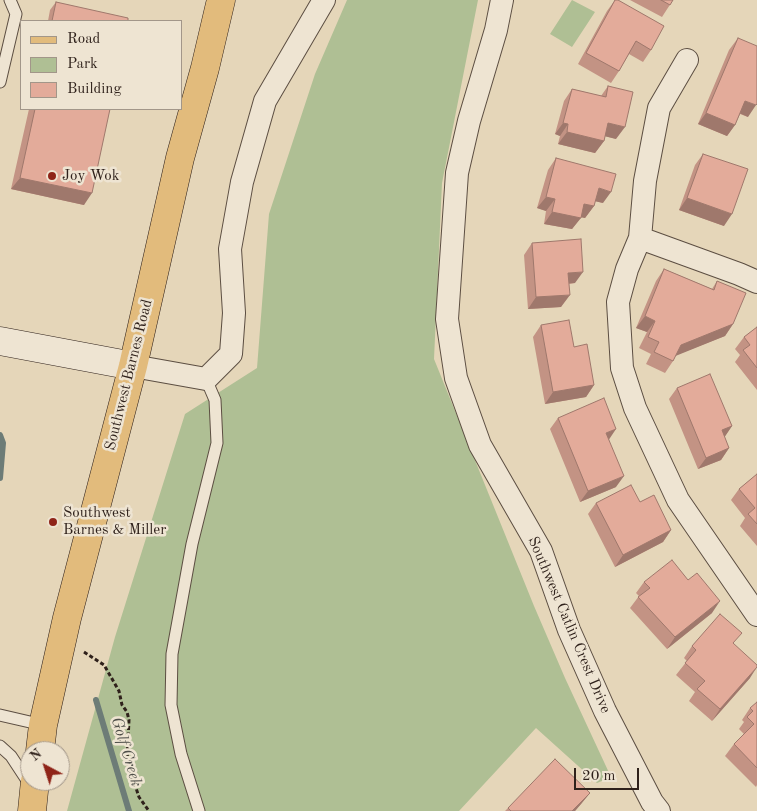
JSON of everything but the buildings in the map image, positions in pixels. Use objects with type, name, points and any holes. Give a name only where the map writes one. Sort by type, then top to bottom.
[{"type":"main road","name":"Southwest Barnes Road","points":[[42,738],[67,618],[133,366],[180,158],[205,68],[221,0]]},
{"type":"main road","points":[[3,338],[133,366]]},
{"type":"street","points":[[133,366],[206,379],[231,354],[234,313],[230,249],[242,182],[265,101],[324,0]]},
{"type":"street","name":"Southwest Catlin Crest Drive","points":[[502,0],[496,30],[469,121],[457,173],[447,319],[456,378],[480,445],[541,551],[569,630],[649,808]]},
{"type":"street","points":[[687,60],[659,108],[645,182],[640,238],[627,268],[618,302],[622,368],[636,408],[678,500],[757,615]]},
{"type":"street","points":[[640,238],[757,282]]},
{"type":"lane","points":[[0,82],[16,14],[10,0]]},
{"type":"lane","points":[[198,811],[181,754],[171,705],[172,654],[192,544],[216,443],[215,400],[206,379]]},
{"type":"lane","points":[[0,715],[42,738]]},
{"type":"lane","points":[[0,746],[11,756],[33,794]]},
{"type":"path","points":[[63,638],[104,665],[118,687],[122,705],[127,712],[129,720],[127,761],[139,797],[149,811]]},
{"type":"green space","points":[[347,0],[478,0],[442,183],[434,359],[534,606],[611,777],[597,783],[536,728],[459,811],[67,811],[115,637],[185,414],[257,368],[269,214],[315,74]]},
{"type":"green space","points":[[572,0],[595,12],[572,47],[550,34]]},
{"type":"waterway","name":"Golf Creek","points":[[0,435],[3,443],[0,478]]},
{"type":"waterway","name":"Golf Creek","points":[[96,700],[129,811]]},
{"type":"place","name":"Joy Wok","points":[[52,176]]},
{"type":"place","name":"Southwest Barnes & Miller","points":[[53,522]]}]
